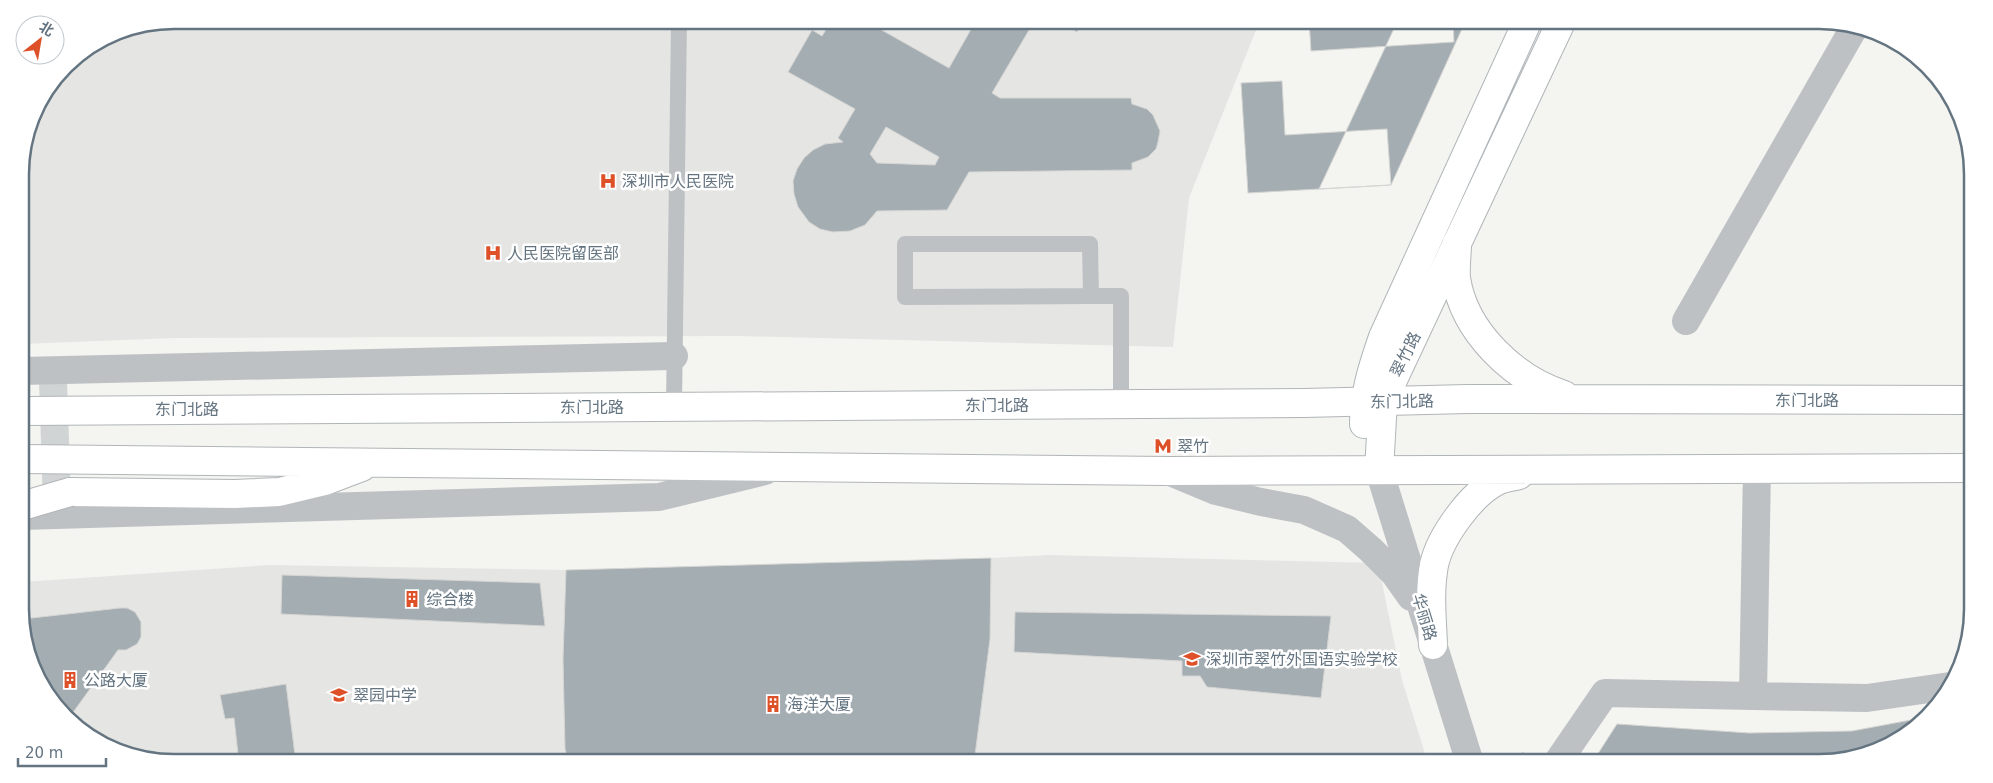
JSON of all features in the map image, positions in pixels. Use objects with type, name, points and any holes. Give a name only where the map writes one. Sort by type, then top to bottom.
[{"type":"main road","name":"翠竹路","points":[[1373,401],[1372,368],[1393,313],[1524,29]]},
{"type":"main road","name":"翠竹路","points":[[1379,470],[1370,448],[1364,425],[1373,401],[1457,243],[1558,29]]},
{"type":"main road","points":[[1457,243],[1456,277],[1465,307],[1481,334],[1502,358],[1529,379],[1554,392],[1577,399]]},
{"type":"main road","name":"东门北路","points":[[29,410],[1121,404],[1468,399],[1964,400]]},
{"type":"main road","points":[[29,459],[1168,470],[1964,468]]},
{"type":"main road","points":[[29,506],[279,492],[325,481],[376,462]]},
{"type":"main road","points":[[1433,645],[1430,596],[1434,563],[1449,531],[1470,500],[1497,481],[1535,470]]},
{"type":"main road","points":[[29,495],[61,504]]},
{"type":"street","points":[[1686,321],[1851,33]]},
{"type":"street","points":[[29,372],[53,375],[674,356]]},
{"type":"street","points":[[29,514],[61,504],[660,498],[786,466]]},
{"type":"street","points":[[1753,696],[1757,469]]},
{"type":"street","points":[[1168,470],[1216,491],[1304,510],[1347,529],[1394,573],[1424,615]]},
{"type":"street","name":"华丽路","points":[[1379,470],[1467,754]]},
{"type":"street","points":[[1563,754],[1605,693],[1867,698],[1941,687]]},
{"type":"lane","points":[[674,406],[679,29]]},
{"type":"lane","points":[[1091,296],[1090,244],[905,244],[905,297],[1121,296],[1121,404]]},
{"type":"shaded area","name":"深圳市人民医院","points":[[164,29],[1256,29],[1189,198],[1173,347],[739,336],[175,338],[29,344],[29,164],[34,136],[40,118],[53,93],[78,65],[93,53],[118,40],[136,34]]},
{"type":"shaded area","name":"深圳市翠竹外国语实验学校","points":[[1048,555],[1378,563],[1402,680],[1425,754],[975,754],[990,639],[991,558]]},
{"type":"shaded area","name":"翠园中学","points":[[270,565],[566,570],[569,754],[174,754],[155,753],[127,747],[93,730],[65,705],[53,690],[36,656],[30,628],[29,582]]},
{"type":"building","points":[[826,29],[880,29],[949,68],[971,29],[1030,29],[992,93],[1000,98],[1131,98],[1132,104],[1147,109],[1153,115],[1160,131],[1156,149],[1148,157],[1132,163],[1132,170],[969,172],[947,210],[877,211],[865,225],[850,231],[833,232],[820,229],[809,222],[798,207],[793,181],[797,169],[804,158],[813,150],[825,144],[843,142],[838,138],[855,109],[788,72],[812,30],[822,36]],"holes":[[[886,127],[939,157],[935,165],[877,163],[870,154]]]},
{"type":"building","points":[[1310,29],[1453,29],[1454,42],[1311,51]]},
{"type":"building","points":[[1394,29],[1462,29],[1391,185],[1319,189]]},
{"type":"building","points":[[1282,81],[1285,135],[1387,129],[1391,185],[1248,193],[1241,83]]},
{"type":"building","name":"海洋大厦","points":[[991,558],[990,639],[975,754],[566,754],[563,659],[566,570]]},
{"type":"building","name":"综合楼","points":[[282,575],[540,583],[545,626],[281,614]]},
{"type":"building","name":"公路大厦","points":[[127,608],[135,612],[141,622],[141,637],[137,644],[126,650],[118,650],[73,713],[53,690],[36,656],[29,618]]},
{"type":"building","points":[[1015,612],[1331,616],[1321,698],[1207,687],[1200,676],[1182,676],[1182,661],[1014,652]]},
{"type":"building","points":[[286,684],[295,754],[238,754],[234,718],[225,719],[220,695]]},
{"type":"building","points":[[1912,720],[1892,735],[1875,743],[1857,749],[1829,754],[1598,754],[1617,724],[1749,733],[1852,731]]},
{"type":"tunnel","points":[[53,380],[57,504]]},
{"type":"place","name":"深圳市人民医院","points":[[608,181]]},
{"type":"place","name":"人民医院留医部","points":[[493,253]]},
{"type":"place","name":"翠竹","points":[[1163,446]]},
{"type":"place","name":"综合楼","points":[[412,599]]},
{"type":"place","name":"深圳市翠竹外国语实验学校","points":[[1192,659]]},
{"type":"place","name":"公路大厦","points":[[70,680]]},
{"type":"place","name":"翠园中学","points":[[339,695]]},
{"type":"place","name":"海洋大厦","points":[[773,704]]}]
